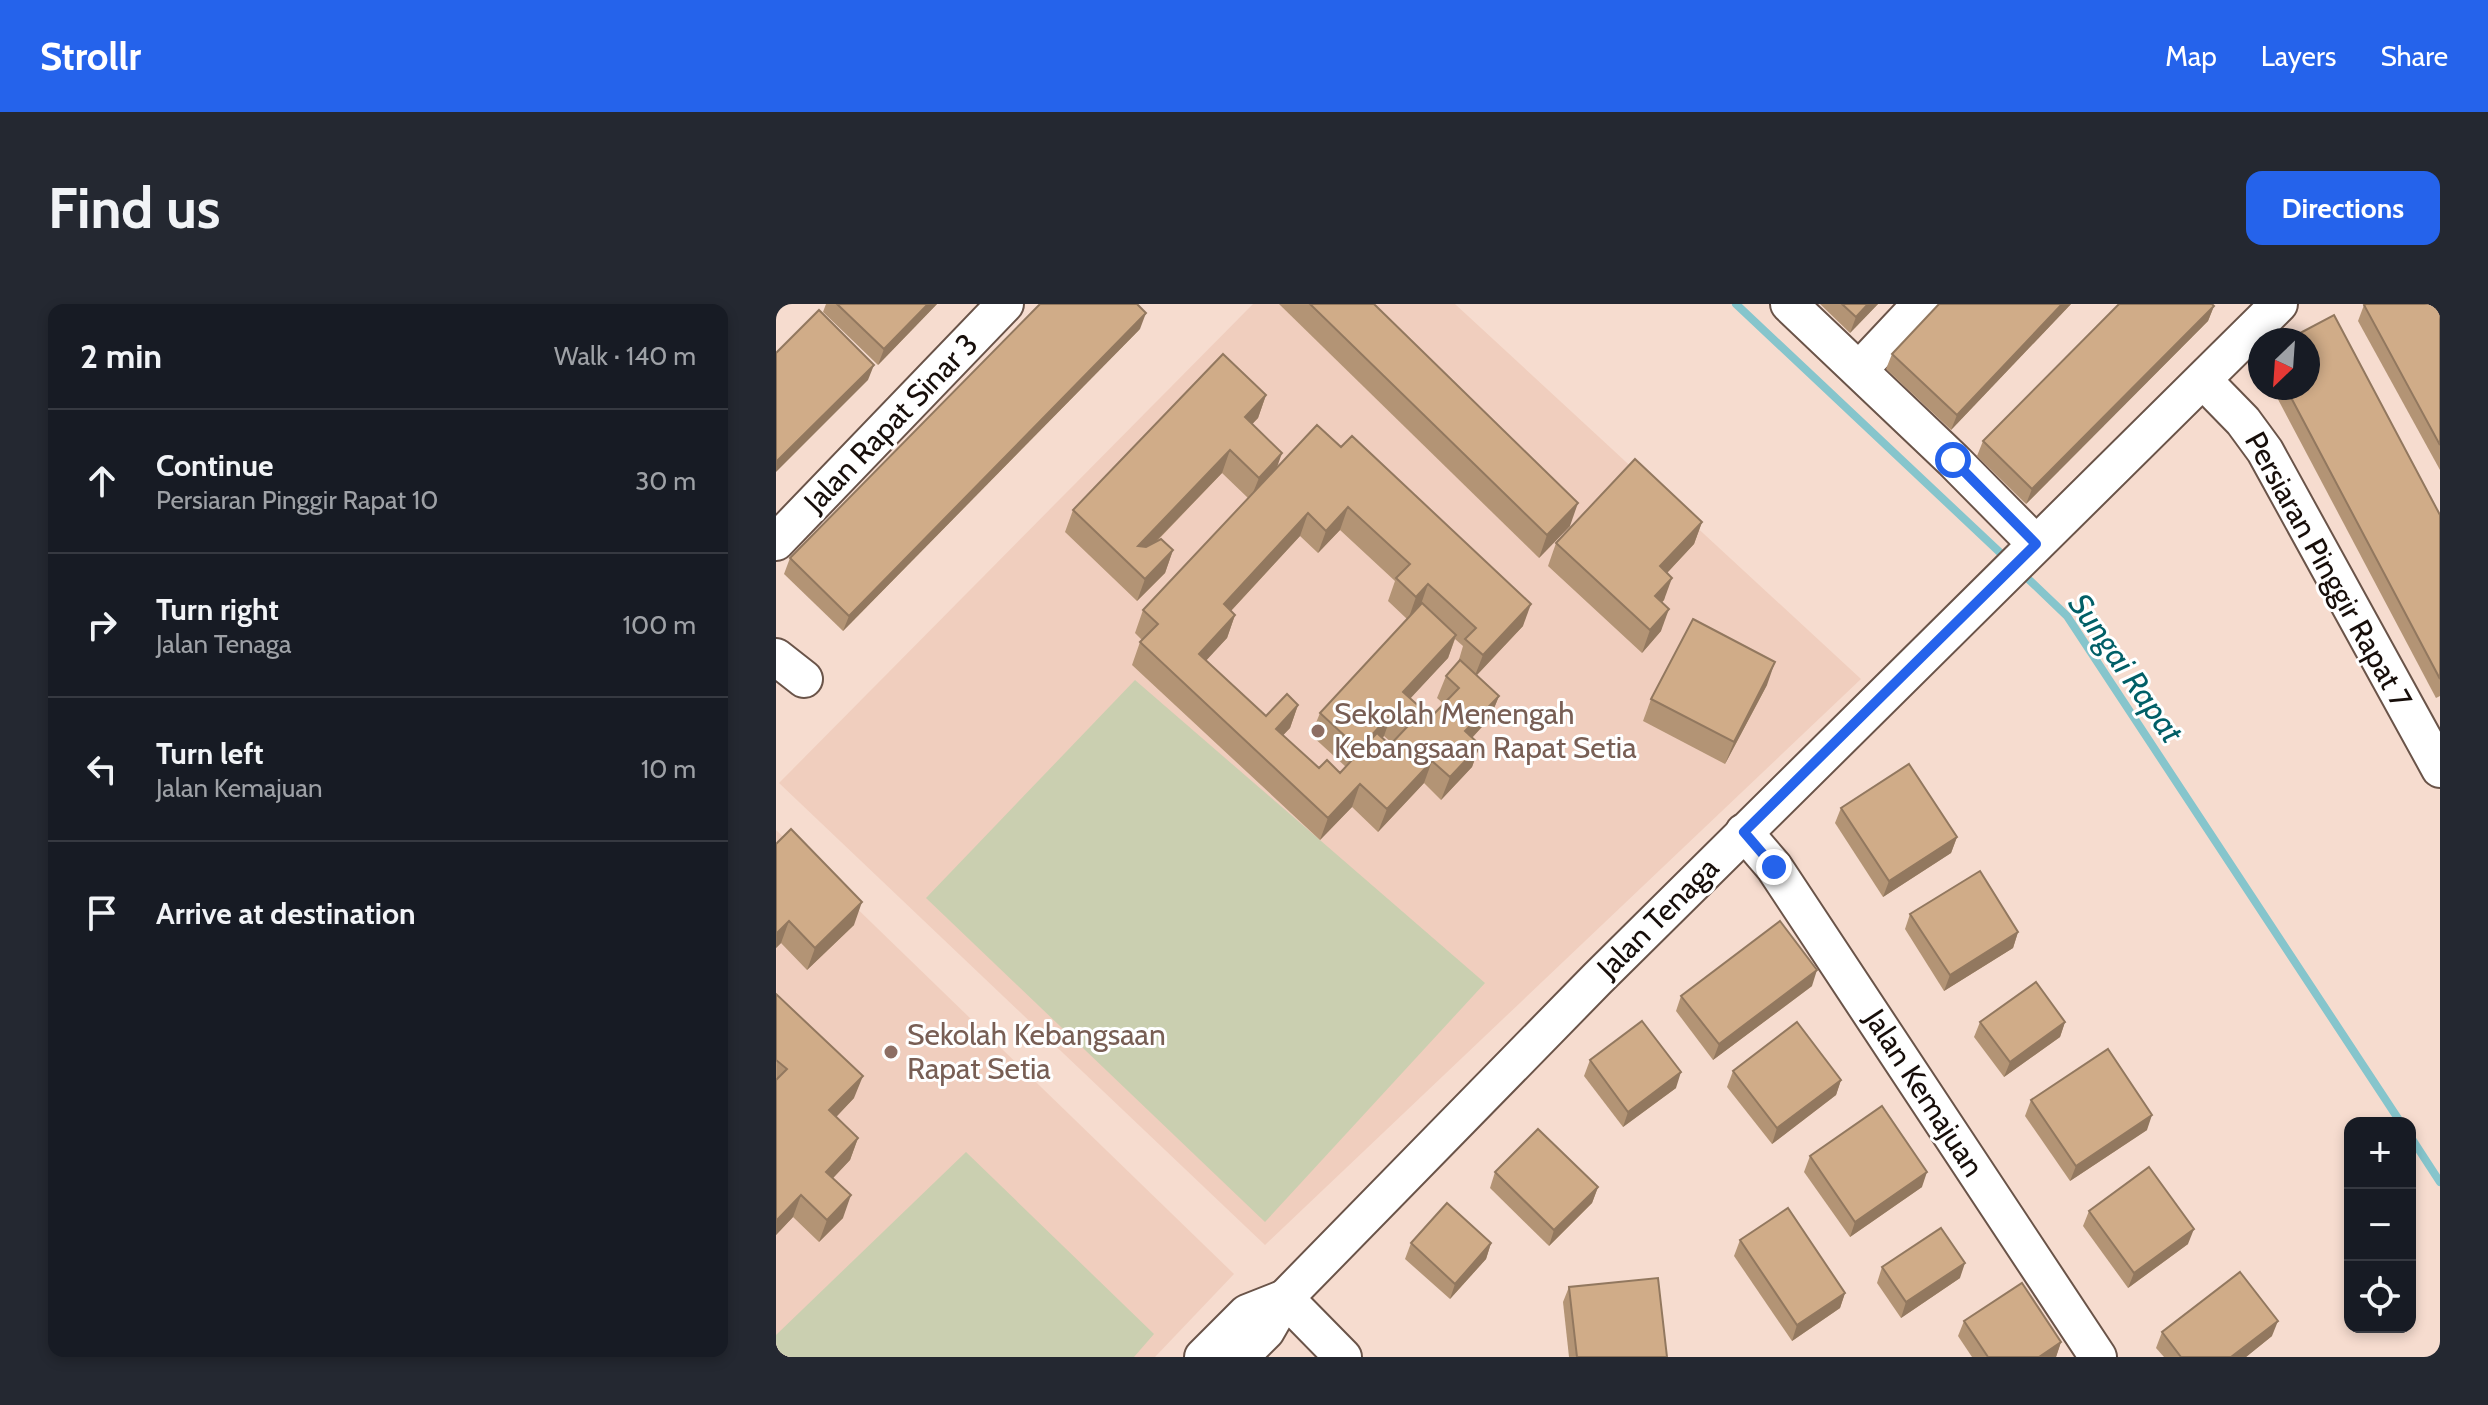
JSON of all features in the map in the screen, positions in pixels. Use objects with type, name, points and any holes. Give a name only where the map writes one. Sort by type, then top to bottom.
[{"type":"street","name":"Jalan Rapat Sinar 3","points":[[776,542],[1005,304]]},
{"type":"street","points":[[1789,304],[1859,370],[2023,556]]},
{"type":"street","points":[[1859,370],[1921,304]]},
{"type":"street","name":"Jalan Tenaga","points":[[1240,1357],[1266,1331],[1285,1298],[1744,832],[2203,380],[2268,307]]},
{"type":"street","name":"Persiaran Pinggir Rapat 7","points":[[2203,380],[2243,421],[2265,451],[2440,769]]},
{"type":"street","points":[[776,657],[804,679]]},
{"type":"street","name":"Jalan Kemajuan","points":[[1744,832],[1774,867],[2098,1357]]},
{"type":"street","points":[[1285,1298],[1343,1357]]},
{"type":"street","name":"Jalan Tenaga","points":[[1203,1357],[1247,1313],[1285,1298]]},
{"type":"shaded area","name":"Sekolah Menengah Kebangsaan Rapat Setia","points":[[1253,304],[1455,304],[1861,679],[1265,1245],[779,783]]},
{"type":"shaded area","name":"Sekolah Kebangsaan Rapat Setia","points":[[776,830],[1234,1274],[1155,1357],[776,1357]]},
{"type":"green space","points":[[1135,680],[1485,983],[1265,1222],[926,898]]},
{"type":"green space","points":[[966,1152],[1154,1334],[1134,1357],[776,1357],[776,1335]]},
{"type":"building","points":[[837,304],[928,304],[884,349]]},
{"type":"building","points":[[1040,304],[1137,304],[1146,313],[849,616],[790,558]]},
{"type":"building","points":[[1310,304],[1374,304],[1578,503],[1547,535]]},
{"type":"building","points":[[1842,304],[1868,304],[1856,317]]},
{"type":"building","points":[[1939,304],[2062,304],[1957,415],[1892,354]]},
{"type":"building","points":[[2119,304],[2214,306],[2032,489],[1983,441]]},
{"type":"building","points":[[2438,304],[2440,445],[2364,305]]},
{"type":"building","points":[[819,310],[874,365],[776,462],[776,353]]},
{"type":"building","points":[[2334,315],[2440,515],[2440,679],[2292,400],[2320,400],[2320,328],[2310,328]]},
{"type":"building","points":[[1223,354],[1266,395],[1245,417],[1282,453],[1259,478],[1230,450],[1138,546],[1146,547],[1161,539],[1173,550],[1145,579],[1073,510]]},
{"type":"building","points":[[1317,425],[1341,447],[1352,436],[1531,604],[1483,655],[1465,639],[1476,628],[1428,584],[1416,597],[1396,578],[1410,564],[1348,507],[1326,531],[1308,513],[1224,604],[1235,615],[1199,654],[1266,716],[1287,694],[1298,705],[1276,729],[1319,768],[1327,760],[1340,773],[1377,733],[1390,745],[1407,727],[1392,713],[1359,749],[1320,713],[1422,603],[1456,635],[1403,692],[1431,717],[1459,688],[1446,676],[1460,660],[1499,696],[1465,731],[1480,745],[1450,777],[1432,761],[1387,809],[1360,784],[1328,818],[1140,642],[1158,624],[1143,610]]},
{"type":"building","points":[[1635,459],[1702,522],[1660,566],[1672,578],[1655,596],[1669,609],[1650,630],[1556,543]]},
{"type":"building","points":[[1693,619],[1775,662],[1734,742],[1651,699]]},
{"type":"building","points":[[1909,764],[1957,837],[1889,881],[1841,808]]},
{"type":"building","points":[[791,829],[862,902],[815,948],[789,921],[776,934],[776,844]]},
{"type":"building","points":[[1980,871],[2018,932],[1950,975],[1910,914]]},
{"type":"building","points":[[1780,921],[1817,970],[1719,1044],[1681,996]]},
{"type":"building","points":[[2036,982],[2065,1022],[2010,1062],[1980,1022]]},
{"type":"building","points":[[776,994],[863,1076],[829,1110],[858,1138],[826,1172],[851,1195],[827,1220],[801,1195],[776,1221],[776,1080],[787,1069],[776,1060]]},
{"type":"building","points":[[1642,1021],[1681,1072],[1628,1112],[1590,1060]]},
{"type":"building","points":[[1797,1022],[1841,1080],[1777,1128],[1733,1071]]},
{"type":"building","points":[[2108,1049],[2152,1115],[2076,1166],[2031,1100]]},
{"type":"building","points":[[1882,1106],[1927,1172],[1855,1222],[1810,1156]]},
{"type":"building","points":[[1538,1129],[1598,1187],[1554,1230],[1495,1172]]},
{"type":"building","points":[[2149,1167],[2194,1229],[2134,1273],[2089,1211]]},
{"type":"building","points":[[1447,1203],[1491,1243],[1455,1284],[1411,1243]]},
{"type":"building","points":[[1788,1208],[1845,1293],[1797,1325],[1740,1240]]},
{"type":"building","points":[[1941,1228],[1965,1263],[1906,1302],[1882,1267]]},
{"type":"building","points":[[2240,1272],[2278,1321],[2231,1357],[2181,1357],[2162,1332]]},
{"type":"building","points":[[1658,1278],[1667,1357],[1577,1357],[1569,1287]]},
{"type":"building","points":[[2022,1283],[2061,1342],[2039,1357],[1988,1357],[1964,1321]]},
{"type":"waterway","name":"Sungai Rapat","points":[[1736,304],[2009,561]]},
{"type":"waterway","name":"Sungai Rapat","points":[[2022,573],[2067,616],[2397,1117]]},
{"type":"waterway","name":"Sungai Rapat","points":[[2416,1145],[2440,1182]]},
{"type":"place","name":"Sekolah Menengah Kebangsaan Rapat Setia","points":[[1318,731]]},
{"type":"place","name":"Sekolah Kebangsaan Rapat Setia","points":[[891,1052]]},
{"type":"route","points":[[1774,867],[1744,832],[2036,544],[1953,460]]}]
